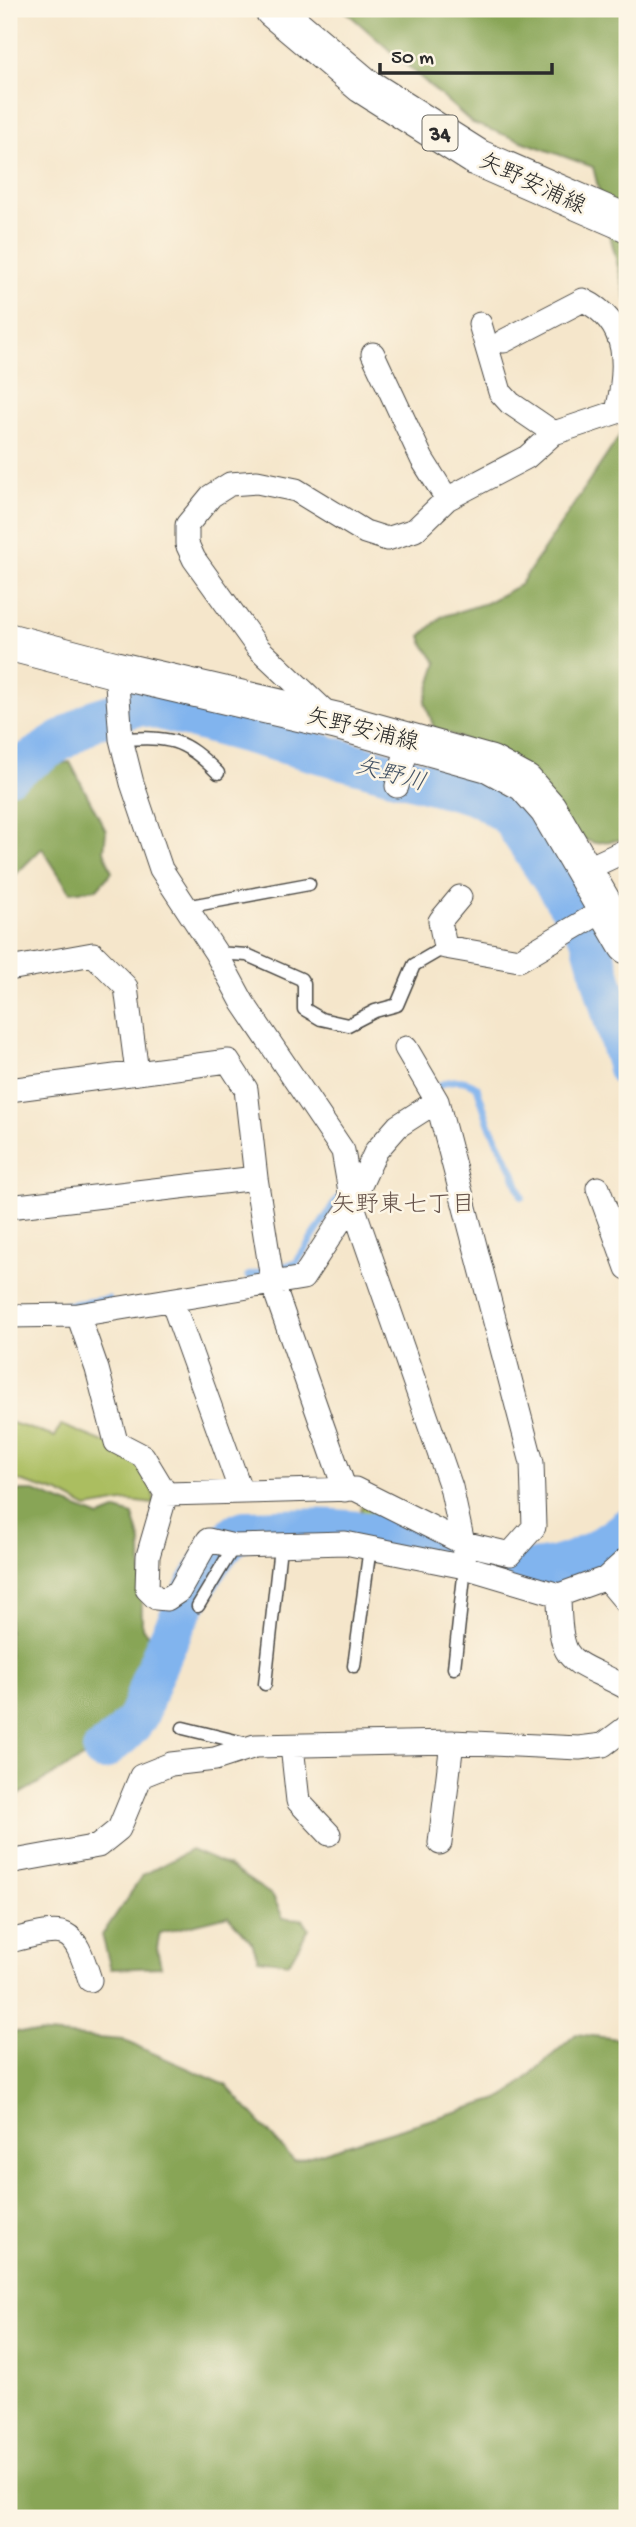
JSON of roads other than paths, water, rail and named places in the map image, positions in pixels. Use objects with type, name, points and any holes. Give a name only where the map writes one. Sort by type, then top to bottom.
[{"type":"main road","name":"矢野安浦線","points":[[273,9],[363,85],[478,158],[627,223]]},
{"type":"main road","name":"矢野安浦線","points":[[9,642],[336,721],[491,764],[525,783],[548,809],[627,945]]},
{"type":"street","points":[[336,721],[258,648],[194,559],[187,544],[187,525],[211,496],[230,484],[257,482],[296,490],[365,532],[387,538],[415,530],[447,499],[527,457],[554,433],[617,412],[625,376],[625,354],[612,324],[598,307],[583,300],[504,341]]},
{"type":"street","points":[[481,324],[500,391],[510,404],[554,433]]},
{"type":"street","points":[[373,354],[422,459],[447,499]]},
{"type":"street","points":[[116,670],[121,739],[132,783],[161,869],[216,953],[243,1003],[343,1151],[352,1203],[451,1487],[463,1543],[465,1567]]},
{"type":"street","points":[[397,786],[409,740]]},
{"type":"street","points":[[582,871],[627,850]]},
{"type":"street","points":[[460,897],[440,921],[445,947],[519,960],[539,951],[606,909]]},
{"type":"street","points":[[9,969],[93,954],[126,987],[137,1073]]},
{"type":"street","points":[[166,1494],[355,1489],[402,1510],[463,1543],[510,1554],[534,1527],[532,1463],[433,1091],[406,1048]]},
{"type":"street","points":[[9,1090],[228,1062],[246,1089],[256,1178],[273,1285],[345,1490]]},
{"type":"street","points":[[9,1316],[78,1315],[303,1278],[352,1203],[376,1152],[433,1091]]},
{"type":"street","points":[[9,1208],[256,1178]]},
{"type":"street","points":[[598,1188],[627,1268]]},
{"type":"street","points":[[172,1301],[241,1492]]},
{"type":"street","points":[[78,1315],[97,1369],[116,1442],[144,1456],[166,1494],[148,1556],[147,1589],[156,1598],[167,1599],[178,1591],[208,1540],[281,1546],[345,1543],[465,1567],[559,1595],[606,1578],[627,1559]]},
{"type":"street","points":[[606,1578],[627,1603]]},
{"type":"street","points":[[559,1595],[559,1636],[564,1653],[578,1665],[627,1688]]},
{"type":"street","points":[[9,1862],[98,1846],[119,1829],[141,1776],[171,1764],[215,1759],[255,1746],[452,1742],[579,1748],[603,1745],[627,1727]]},
{"type":"street","points":[[440,1843],[452,1742]]},
{"type":"street","points":[[292,1746],[298,1801],[329,1834]]},
{"type":"street","points":[[9,1938],[14,1940],[51,1930],[65,1933],[79,1945],[90,1980]]},
{"type":"lane","points":[[121,739],[166,737],[197,751],[218,773]]},
{"type":"lane","points":[[185,907],[309,884]]},
{"type":"lane","points":[[216,953],[247,955],[301,979],[304,984],[304,1009],[321,1019],[348,1025],[375,1011],[397,1005],[414,965],[445,947]]},
{"type":"lane","points":[[198,1606],[226,1543]]},
{"type":"lane","points":[[265,1684],[281,1546]]},
{"type":"lane","points":[[354,1666],[370,1547]]},
{"type":"lane","points":[[454,1668],[465,1567]]},
{"type":"lane","points":[[183,1728],[244,1741],[255,1746]]},
{"type":"waterway","name":"矢野川","points":[[9,774],[95,719],[141,705],[481,797],[510,817],[590,937],[627,1068]]},
{"type":"waterway","points":[[433,1090],[443,1083],[455,1081],[477,1087],[489,1124],[513,1171],[522,1197]]},
{"type":"waterway","points":[[248,1276],[296,1263],[338,1198]]},
{"type":"waterway","points":[[65,1305],[109,1299]]},
{"type":"waterway","points":[[102,1751],[137,1718],[158,1662],[204,1572],[232,1537],[245,1530],[324,1529],[372,1533],[502,1568],[531,1570],[561,1565],[592,1552],[627,1528]]},
{"type":"district","name":"矢野東七丁目","points":[[403,1203]]}]
